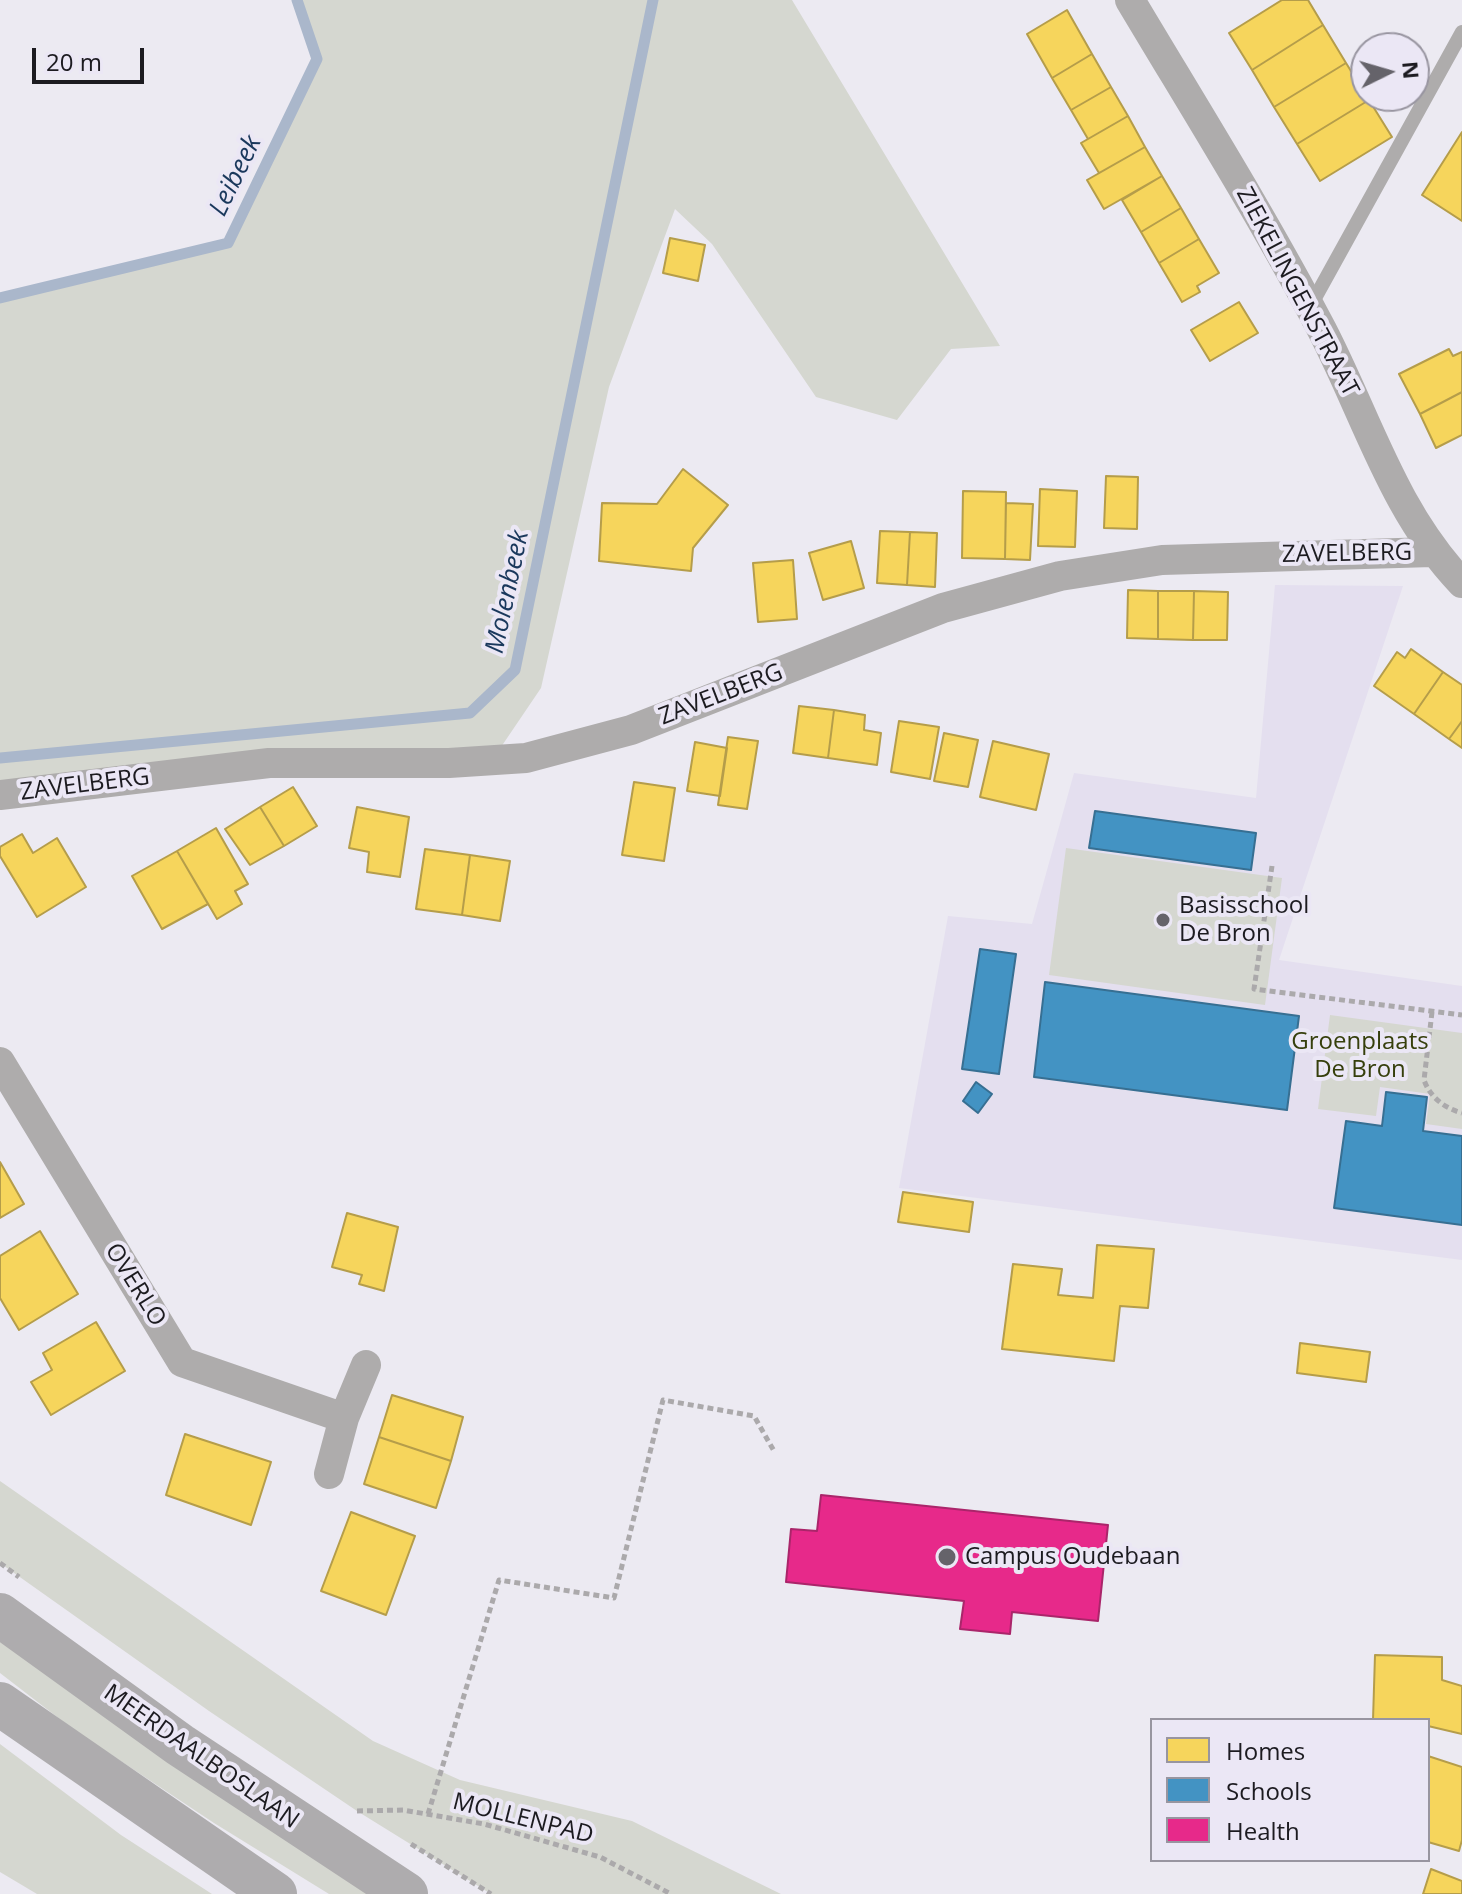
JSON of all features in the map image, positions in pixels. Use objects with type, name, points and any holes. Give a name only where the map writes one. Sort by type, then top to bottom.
[{"type":"highway","name":"MEERDAALBOSLAAN","points":[[0,1615],[180,1745],[406,1894]]},
{"type":"highway","points":[[0,1704],[275,1894]]},
{"type":"street","name":"ZIEKELINGENSTRAAT","points":[[1130,0],[1310,308],[1401,502],[1432,552],[1462,583]]},
{"type":"street","name":"ZAVELBERG","points":[[0,795],[269,763],[449,763],[526,758],[631,730],[943,608],[1060,576],[1162,560],[1432,552]]},
{"type":"street","name":"OVERLO","points":[[0,1062],[182,1362],[344,1418]]},
{"type":"street","points":[[329,1474],[344,1418],[366,1365]]},
{"type":"lane","points":[[1310,308],[1462,32]]},
{"type":"path","points":[[1272,866],[1254,989],[1462,1015]]},
{"type":"path","points":[[1432,1012],[1424,1080],[1434,1097],[1462,1113]]},
{"type":"path","points":[[428,1814],[499,1580],[614,1598],[663,1400],[754,1416],[774,1451]]},
{"type":"path","points":[[0,1563],[31,1586]]},
{"type":"path","points":[[345,1803],[371,1819]]},
{"type":"path","name":"MOLLENPAD","points":[[357,1811],[403,1810],[484,1824],[600,1857],[671,1894]]},
{"type":"path","points":[[398,1836],[491,1894]]},
{"type":"shaded area","name":"Basisschool De Bron","points":[[1275,585],[1403,586],[1279,960],[1462,986],[1462,1260],[899,1188],[948,916],[1032,924],[1074,773],[1256,798]]},
{"type":"green space","points":[[296,0],[792,0],[1000,346],[951,349],[897,420],[816,397],[712,244],[675,209],[609,387],[541,688],[499,750],[0,793],[0,296],[228,243],[317,59]]},
{"type":"green space","name":"Groenplaats De Bron","points":[[1066,848],[1282,878],[1265,1005],[1049,975]]},
{"type":"green space","name":"Groenplaats De Bron","points":[[1330,1015],[1462,1033],[1462,1129],[1426,1124],[1430,1094],[1380,1087],[1376,1116],[1318,1109]]},
{"type":"green space","points":[[0,1481],[373,1741],[460,1780],[632,1821],[781,1894],[491,1894],[357,1811],[0,1563]]},
{"type":"green space","points":[[0,1636],[384,1894],[329,1894],[214,1823],[74,1730],[0,1673]]},
{"type":"green space","points":[[0,1744],[121,1835],[212,1894],[37,1894],[0,1872]]},
{"type":"building: Homes","points":[[1282,0],[1308,0],[1323,25],[1252,70],[1229,33]]},
{"type":"building: Homes","points":[[1067,10],[1092,54],[1052,78],[1027,34]]},
{"type":"building: Homes","points":[[1323,25],[1346,63],[1274,107],[1252,70]]},
{"type":"building: Homes","points":[[1092,54],[1111,87],[1071,110],[1052,78]]},
{"type":"building: Homes","points":[[1346,63],[1350,69],[1350,112],[1297,144],[1274,107]]},
{"type":"building: Homes","points":[[1111,87],[1128,116],[1088,139],[1071,110]]},
{"type":"building: Homes","points":[[1350,112],[1376,112],[1392,137],[1320,181],[1297,144]]},
{"type":"building: Homes","points":[[1128,116],[1145,147],[1099,173],[1081,143]]},
{"type":"building: Homes","points":[[1462,132],[1462,221],[1422,195]]},
{"type":"building: Homes","points":[[1145,147],[1162,176],[1104,209],[1087,180]]},
{"type":"building: Homes","points":[[1162,176],[1181,208],[1141,232],[1122,200]]},
{"type":"building: Homes","points":[[1181,208],[1199,239],[1159,263],[1141,232]]},
{"type":"building: Homes","points":[[670,238],[705,245],[698,281],[663,273]]},
{"type":"building: Homes","points":[[1199,239],[1219,273],[1197,286],[1200,292],[1182,302],[1159,263]]},
{"type":"building: Homes","points":[[1239,302],[1258,333],[1210,361],[1191,330]]},
{"type":"building: Homes","points":[[1449,349],[1453,356],[1462,352],[1462,392],[1420,414],[1399,374]]},
{"type":"building: Homes","points":[[1462,392],[1462,435],[1436,448],[1420,414]]},
{"type":"building: Homes","points":[[683,469],[728,505],[693,548],[691,571],[599,561],[602,503],[657,504]]},
{"type":"building: Homes","points":[[1106,476],[1138,477],[1137,529],[1104,528]]},
{"type":"building: Homes","points":[[1040,489],[1077,491],[1075,547],[1038,546]]},
{"type":"building: Homes","points":[[963,491],[1006,492],[1005,559],[962,558]]},
{"type":"building: Homes","points":[[1006,503],[1033,504],[1030,560],[1005,559]]},
{"type":"building: Homes","points":[[880,531],[910,532],[907,585],[877,583]]},
{"type":"building: Homes","points":[[910,532],[937,533],[935,587],[907,585]]},
{"type":"building: Homes","points":[[851,541],[864,588],[823,600],[809,553]]},
{"type":"building: Homes","points":[[793,560],[797,619],[758,622],[753,563]]},
{"type":"building: Homes","points":[[1128,590],[1158,591],[1158,639],[1127,638]]},
{"type":"building: Homes","points":[[1158,591],[1194,591],[1193,640],[1158,639]]},
{"type":"building: Homes","points":[[1194,591],[1228,592],[1227,640],[1193,640]]},
{"type":"building: Homes","points":[[1411,649],[1443,672],[1414,714],[1374,686],[1397,652],[1405,658]]},
{"type":"building: Homes","points":[[1443,672],[1462,685],[1462,721],[1449,739],[1414,714]]},
{"type":"building: Homes","points":[[799,706],[834,710],[828,758],[793,753]]},
{"type":"building: Homes","points":[[834,710],[865,715],[864,730],[881,733],[877,765],[828,758]]},
{"type":"building: Homes","points":[[899,721],[939,727],[930,779],[891,772]]},
{"type":"building: Homes","points":[[1462,721],[1462,748],[1449,739]]},
{"type":"building: Homes","points":[[944,733],[978,740],[968,787],[934,781]]},
{"type":"building: Homes","points":[[728,737],[758,741],[747,809],[718,805]]},
{"type":"building: Homes","points":[[993,741],[1049,754],[1036,810],[980,797]]},
{"type":"building: Homes","points":[[695,742],[727,748],[720,796],[687,791]]},
{"type":"building: Homes","points":[[634,782],[675,788],[664,861],[622,855]]},
{"type":"building: Homes","points":[[293,787],[317,826],[284,846],[260,807]]},
{"type":"building: Homes","points":[[260,807],[284,846],[250,865],[225,829]]},
{"type":"building: Homes","points":[[357,807],[409,817],[400,877],[367,872],[369,852],[349,848]]},
{"type":"building: Homes","points":[[216,828],[248,884],[235,891],[242,904],[217,919],[177,851]]},
{"type":"building: Homes","points":[[22,834],[33,853],[57,838],[86,887],[37,917],[0,856],[0,847]]},
{"type":"building: Homes","points":[[425,849],[470,855],[462,915],[416,909]]},
{"type":"building: Homes","points":[[177,851],[208,904],[162,929],[132,876]]},
{"type":"building: Homes","points":[[470,855],[510,861],[500,921],[462,915]]},
{"type":"building: Homes","points":[[0,1162],[24,1204],[0,1218]]},
{"type":"building: Homes","points":[[903,1192],[973,1202],[969,1232],[898,1222]]},
{"type":"building: Homes","points":[[347,1213],[398,1227],[384,1291],[359,1284],[362,1275],[332,1267]]},
{"type":"building: Homes","points":[[40,1231],[78,1294],[19,1330],[0,1298],[0,1256]]},
{"type":"building: Homes","points":[[1097,1245],[1154,1249],[1148,1308],[1120,1306],[1114,1361],[1002,1349],[1013,1264],[1062,1269],[1058,1295],[1093,1298]]},
{"type":"building: Homes","points":[[96,1322],[125,1371],[51,1415],[31,1382],[52,1370],[43,1353]]},
{"type":"building: Homes","points":[[1300,1343],[1370,1352],[1366,1382],[1297,1373]]},
{"type":"building: Homes","points":[[392,1395],[463,1417],[451,1461],[379,1437]]},
{"type":"building: Homes","points":[[185,1434],[271,1462],[251,1525],[166,1495]]},
{"type":"building: Homes","points":[[379,1437],[451,1461],[436,1508],[364,1484]]},
{"type":"building: Homes","points":[[351,1512],[415,1536],[386,1615],[321,1591]]},
{"type":"building: Homes","points":[[1375,1655],[1442,1657],[1442,1680],[1462,1686],[1462,1734],[1430,1726],[1430,1718],[1373,1718]]},
{"type":"building: Homes","points":[[1430,1757],[1462,1767],[1462,1840],[1459,1851],[1430,1843]]},
{"type":"building: Homes","points":[[1431,1869],[1462,1881],[1462,1894],[1423,1894]]},
{"type":"building: Schools","points":[[1095,811],[1256,833],[1251,870],[1089,848]]},
{"type":"building: Schools","points":[[980,949],[1016,954],[999,1074],[962,1069]]},
{"type":"building: Schools","points":[[1045,982],[1299,1016],[1287,1110],[1034,1077]]},
{"type":"building: Schools","points":[[976,1082],[992,1094],[978,1113],[963,1101]]},
{"type":"building: Schools","points":[[1386,1092],[1427,1097],[1423,1131],[1462,1136],[1462,1225],[1334,1208],[1346,1121],[1382,1126]]},
{"type":"building: Health","name":"Campus Oudebaan","points":[[821,1495],[1108,1525],[1098,1621],[1012,1612],[1010,1634],[960,1629],[964,1601],[786,1582],[791,1529],[817,1531]]},
{"type":"waterway","name":"Leibeek","points":[[0,298],[228,243],[317,59],[297,0]]},
{"type":"waterway","name":"Molenbeek","points":[[0,758],[470,713],[515,670],[653,0]]},
{"type":"place","name":"Basisschool De Bron","points":[[1163,920]]},
{"type":"place","name":"Campus Oudebaan","points":[[947,1557]]}]
